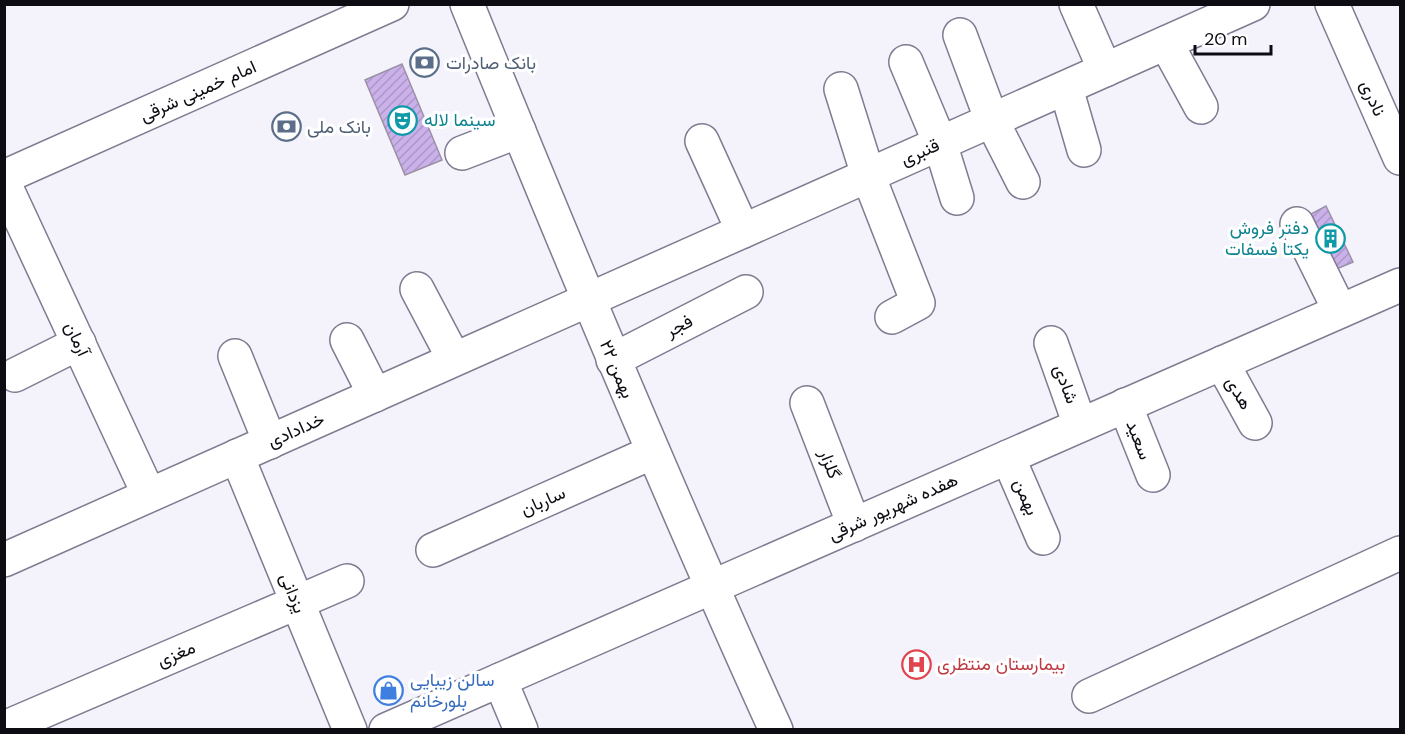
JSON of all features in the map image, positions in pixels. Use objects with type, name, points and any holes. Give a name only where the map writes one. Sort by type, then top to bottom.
[{"type":"street","name":"امام خمینی شرقی","points":[[4,177],[393,4]]},
{"type":"street","name":"۲۲ بهمن","points":[[467,4],[587,300],[711,587],[767,727]]},
{"type":"street","points":[[1076,4],[1105,70]]},
{"type":"street","name":"قنبری","points":[[587,300],[1253,4]]},
{"type":"street","name":"نادری","points":[[1336,6],[1401,158]]},
{"type":"street","points":[[960,35],[992,121],[1023,182]]},
{"type":"street","points":[[1166,43],[1202,107]]},
{"type":"street","points":[[906,62],[940,143],[957,198]]},
{"type":"street","points":[[1066,88],[1084,150]]},
{"type":"street","points":[[841,89],[868,175],[918,303],[892,317]]},
{"type":"street","points":[[462,153],[519,131]]},
{"type":"street","points":[[702,141],[743,231]]},
{"type":"street","name":"آرمان","points":[[4,183],[15,231],[79,343],[149,495]]},
{"type":"street","points":[[1297,224],[1340,311]]},
{"type":"street","name":"هفده شهریور شرقی","points":[[386,729],[1401,285]]},
{"type":"street","points":[[417,289],[454,359]]},
{"type":"street","name":"فجر","points":[[613,360],[746,292]]},
{"type":"street","name":"خدادادی","points":[[4,560],[587,300]]},
{"type":"street","points":[[347,340],[375,395]]},
{"type":"street","points":[[15,375],[79,343]]},
{"type":"street","name":"شادی","points":[[1051,343],[1080,425]]},
{"type":"street","points":[[235,356],[270,441]]},
{"type":"street","name":"هدی","points":[[1222,363],[1256,423]]},
{"type":"street","name":"گلزار","points":[[807,403],[854,525]]},
{"type":"street","name":"سعید","points":[[1125,405],[1153,475]]},
{"type":"street","name":"ساربان","points":[[433,550],[653,452]]},
{"type":"street","name":"یزدانی","points":[[237,456],[350,729]]},
{"type":"street","name":"بهمن","points":[[1008,457],[1043,538]]},
{"type":"street","points":[[1089,696],[1401,553]]},
{"type":"street","name":"مغزی","points":[[4,728],[347,581]]},
{"type":"street","points":[[500,680],[521,729]]},
{"type":"building","name":"سینما لاله","points":[[402,64],[442,160],[405,175],[365,80]]},
{"type":"building","name":"دفتر فروش یکتا فسفات","points":[[1326,206],[1353,262],[1334,270],[1309,215]]},
{"type":"place","name":"بانک صادرات","points":[[425,63]]},
{"type":"place","name":"سینما لاله","points":[[403,120]]},
{"type":"place","name":"بانک ملی","points":[[286,127]]},
{"type":"place","name":"دفتر فروش یکتا فسفات","points":[[1330,238]]},
{"type":"place","name":"بیمارستان منتظری","points":[[916,664]]},
{"type":"place","name":"سالن زیبایی بلورخانم","points":[[389,690]]}]
